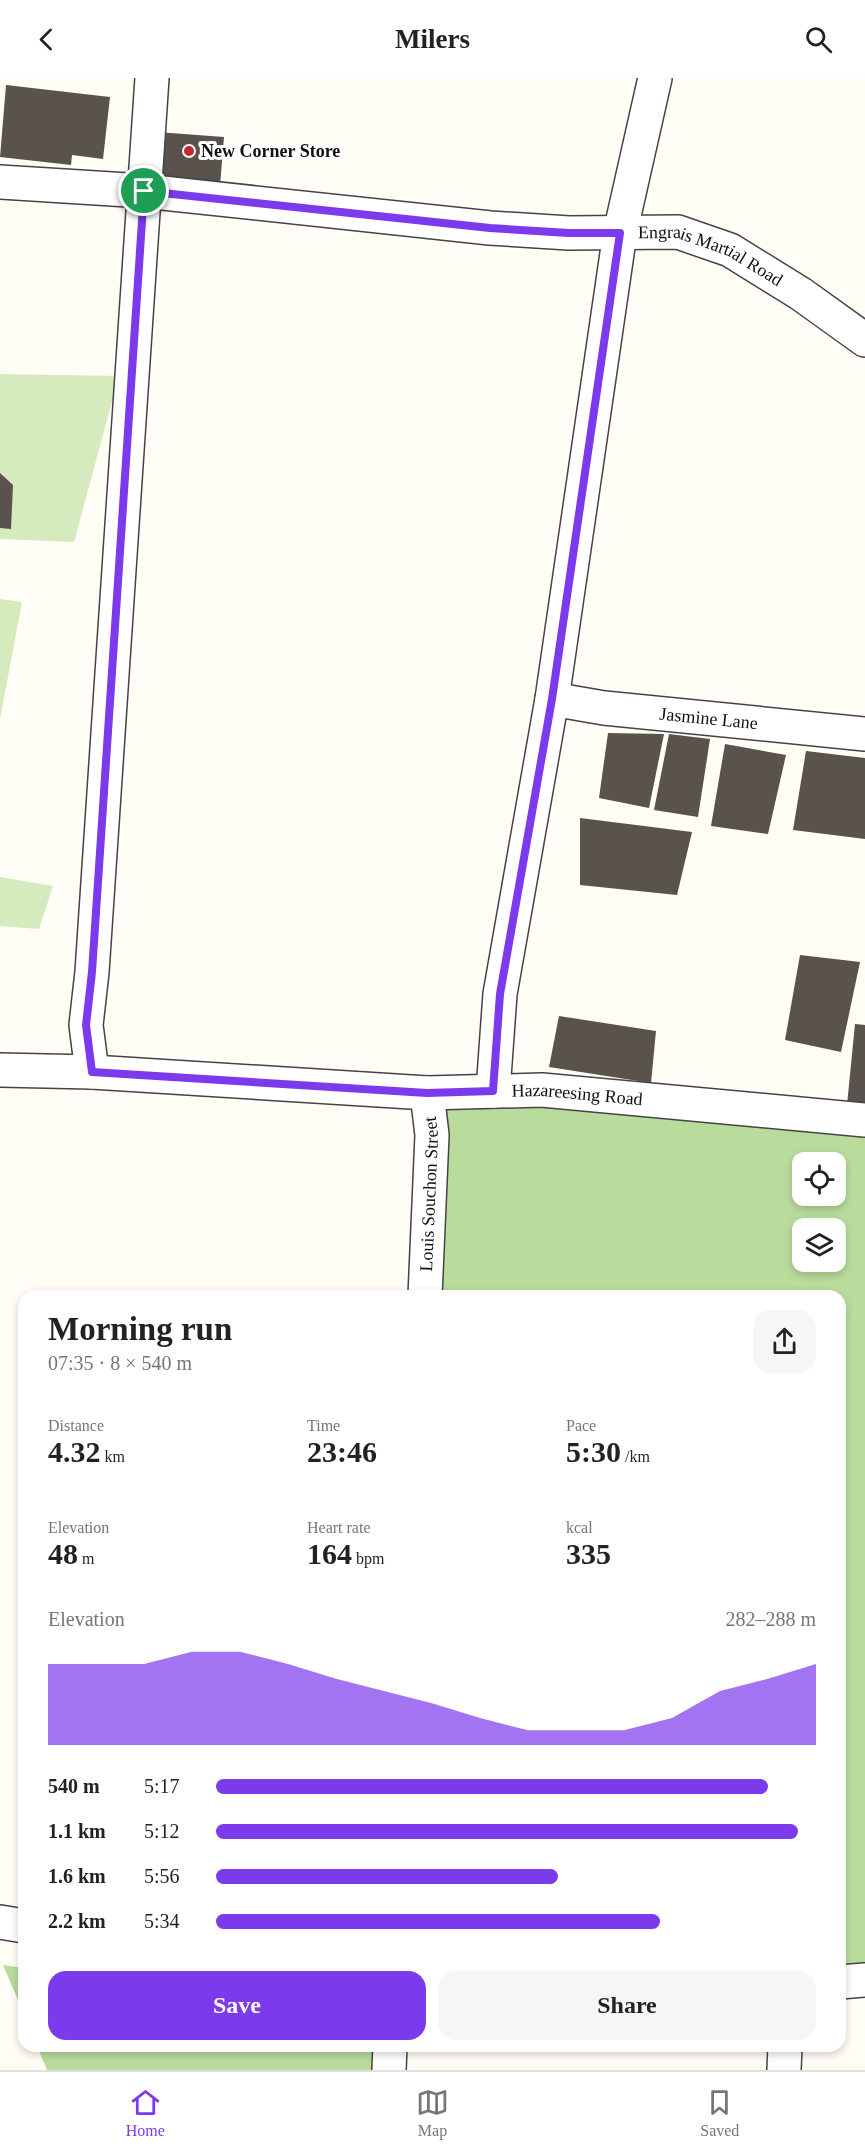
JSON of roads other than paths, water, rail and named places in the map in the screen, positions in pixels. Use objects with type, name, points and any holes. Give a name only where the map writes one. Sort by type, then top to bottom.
[{"type":"street","points":[[92,1072],[86,1025],[98,889],[152,78]]},
{"type":"street","points":[[493,1091],[500,994],[552,699],[620,233],[655,78]]},
{"type":"street","name":"Engrais Martial Road","points":[[0,182],[144,191],[490,228],[569,233],[678,232],[730,250],[801,294],[865,340]]},
{"type":"street","name":"Jasmine Lane","points":[[552,699],[604,708],[865,734]]},
{"type":"street","name":"Hazareesing Road","points":[[0,1071],[92,1072],[427,1093],[542,1090],[865,1120]]},
{"type":"street","name":"Louis Souchon Street","points":[[425,1290],[432,1136],[427,1093]]},
{"type":"street","points":[[0,1922],[18,1925]]},
{"type":"street","points":[[846,1982],[865,1980]]},
{"type":"street","points":[[389,2070],[390,2052]]},
{"type":"street","points":[[784,2070],[785,2052]]},
{"type":"place","name":"New Corner Store","points":[[189,151]]}]
